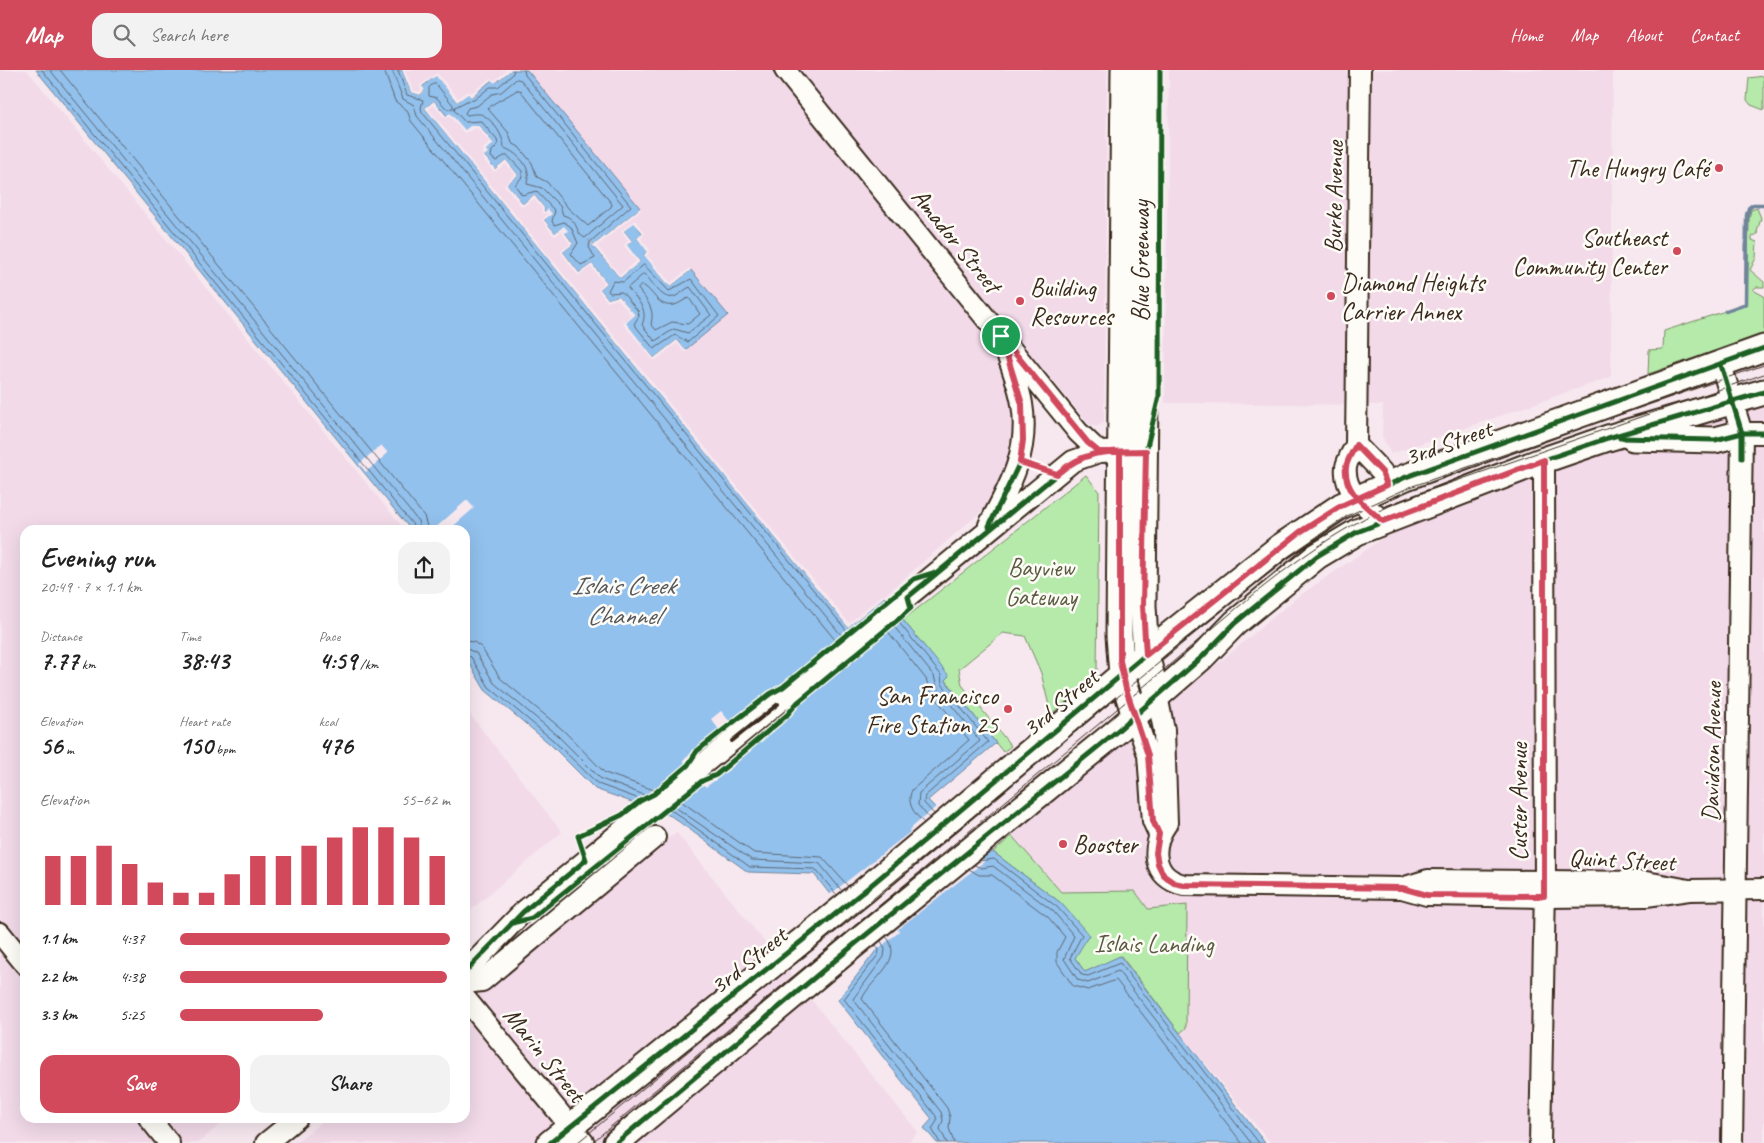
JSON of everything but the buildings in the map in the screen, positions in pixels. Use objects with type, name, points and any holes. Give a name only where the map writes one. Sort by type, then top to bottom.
[{"type":"main road","points":[[1124,70],[1109,452],[1122,675],[1135,716]]},
{"type":"main road","points":[[1148,70],[1146,451],[1143,606],[1146,655],[1157,696]]},
{"type":"main road","name":"3rd Street","points":[[550,1143],[578,1135],[834,916],[1146,655],[1300,532],[1323,516],[1356,498],[1387,485],[1764,348]]},
{"type":"main road","name":"3rd Street","points":[[616,1143],[856,942],[1135,716],[1202,657],[1235,624],[1298,570],[1338,542],[1383,521],[1544,460],[1608,438],[1764,392]]},
{"type":"main road","points":[[1608,438],[1715,440],[1753,433]]},
{"type":"street","name":"Amador Street","points":[[785,70],[1078,432],[1109,452]]},
{"type":"street","name":"Burke Avenue","points":[[1360,70],[1356,445],[1346,466],[1348,484],[1356,498],[1383,521]]},
{"type":"street","points":[[984,534],[1016,470],[1023,440],[1022,404],[1001,336]]},
{"type":"street","name":"Davidson Avenue","points":[[1721,365],[1732,401],[1753,433],[1737,889],[1732,1143]]},
{"type":"street","points":[[1356,445],[1382,472],[1387,485]]},
{"type":"street","points":[[470,967],[523,912],[1072,461],[1109,452],[1146,451]]},
{"type":"street","name":"Custer Avenue","points":[[1540,1143],[1544,889],[1544,460]]},
{"type":"street","points":[[1135,716],[1148,755],[1153,821],[1159,834],[1167,823],[1164,730],[1157,696]]},
{"type":"street","name":"Quint Street","points":[[1159,834],[1156,853],[1158,864],[1164,876],[1174,883],[1184,885],[1402,888],[1428,880],[1544,889],[1646,882],[1689,890],[1764,889]]},
{"type":"street","points":[[470,982],[482,981],[655,837]]},
{"type":"street","points":[[0,933],[20,958]]},
{"type":"street","name":"Marin Street","points":[[470,1004],[578,1135]]},
{"type":"street","points":[[153,1123],[169,1143]]},
{"type":"street","points":[[266,1143],[291,1123]]},
{"type":"shaded area","points":[[0,70],[27,70],[401,525],[20,525],[20,1123],[222,1123],[198,1143],[0,1143]]},
{"type":"shaded area","points":[[402,70],[1107,70],[1104,423],[1096,427],[1089,424],[1040,365],[1010,390],[1013,411],[1011,456],[991,503],[848,627],[411,92]]},
{"type":"shaded area","points":[[1169,70],[1613,70],[1611,377],[1391,454],[1382,436],[1383,405],[1165,403]]},
{"type":"shaded area","points":[[1764,392],[1764,1143],[1271,1143],[1180,1033],[1186,1028],[1187,906],[1148,909],[1135,891],[1061,892],[1012,836],[1295,599],[1383,538],[1519,480]]},
{"type":"shaded area","points":[[470,714],[562,832],[470,911]]},
{"type":"shaded area","points":[[676,832],[918,1132],[907,1143],[295,1143],[321,1123],[470,1123],[470,1001]]},
{"type":"green space","points":[[1764,76],[1764,110],[1751,105],[1747,100],[1749,78]]},
{"type":"green space","points":[[1757,208],[1761,218],[1757,232],[1759,233],[1752,237],[1752,240],[1757,242],[1756,258],[1750,270],[1764,282],[1764,287],[1756,287],[1753,290],[1764,296],[1764,334],[1648,374],[1649,350],[1663,349],[1664,331],[1747,304],[1749,219],[1751,210]]},
{"type":"green space","name":"Bayview Gateway","points":[[1086,475],[1099,492],[1097,671],[1094,680],[1051,714],[1041,673],[1025,636],[1003,633],[959,669],[962,685],[1011,746],[1003,752],[945,679],[948,676],[903,620]]},
{"type":"green space","name":"Islais Landing","points":[[1012,836],[1061,892],[1135,891],[1148,909],[1187,905],[1186,1028],[1180,1033],[1121,956],[1085,972],[1075,958],[1061,903],[993,852]]},
{"type":"water","name":"Islais Creek Channel","points":[[36,70],[402,70],[411,92],[420,95],[425,90],[422,87],[436,75],[457,102],[468,93],[471,97],[492,80],[495,83],[511,70],[527,70],[640,208],[594,245],[588,240],[620,278],[640,262],[626,245],[632,241],[624,231],[634,222],[643,234],[637,238],[648,251],[644,254],[670,287],[691,270],[728,315],[685,350],[677,340],[654,358],[625,323],[634,315],[619,296],[608,299],[600,289],[607,283],[592,264],[579,273],[563,252],[573,244],[565,233],[564,227],[555,233],[544,220],[551,214],[548,210],[544,213],[544,208],[534,195],[523,204],[507,184],[518,175],[506,160],[495,169],[484,156],[486,150],[493,143],[478,125],[465,131],[450,114],[447,116],[434,101],[425,108],[848,627],[884,597],[949,676],[945,680],[996,743],[928,800],[982,857],[993,852],[1061,903],[1089,935],[1075,958],[1085,972],[1120,956],[1265,1143],[937,1143],[924,1128],[932,1119],[838,1000],[875,952],[814,874],[748,872],[671,816],[595,789],[550,744],[485,690],[470,664],[470,525],[407,525]]},
{"type":"pier","points":[[402,70],[405,70],[413,90],[419,92],[421,90],[420,85],[437,73],[458,98],[467,91],[471,93],[490,78],[495,80],[507,70],[511,70],[495,83],[491,80],[471,97],[468,94],[457,102],[436,76],[422,86],[425,90],[420,95],[411,92]]},
{"type":"pier","points":[[434,101],[446,116],[450,113],[465,130],[470,126],[478,125],[494,144],[486,150],[488,153],[484,156],[495,169],[506,160],[518,175],[507,184],[523,204],[534,195],[544,208],[544,212],[548,209],[552,214],[544,220],[555,233],[564,226],[568,231],[565,233],[573,244],[563,252],[579,273],[592,264],[607,283],[600,289],[608,299],[619,296],[635,315],[626,323],[654,358],[677,340],[687,352],[684,352],[677,343],[656,360],[653,360],[623,324],[631,315],[618,299],[607,302],[598,290],[604,283],[591,267],[578,276],[561,253],[570,244],[563,234],[563,230],[556,236],[553,235],[542,220],[548,213],[542,214],[542,209],[534,199],[521,206],[504,185],[515,174],[506,164],[494,172],[482,158],[483,149],[490,143],[477,128],[464,133],[450,117],[445,118],[433,105],[429,109],[849,623],[882,595],[884,597],[848,627],[425,108]]},
{"type":"pier","points":[[640,208],[641,210],[597,246],[620,275],[636,261],[624,246],[628,240],[621,231],[635,220],[645,233],[641,239],[650,250],[647,255],[671,283],[689,268],[691,270],[670,287],[644,255],[647,251],[637,238],[643,233],[634,223],[624,231],[632,241],[627,245],[640,262],[620,278],[588,240],[594,245]]},
{"type":"pier","points":[[381,445],[388,453],[366,472],[359,464]]},
{"type":"pier","points":[[467,500],[474,508],[455,525],[439,525]]},
{"type":"pier","points":[[887,600],[903,620],[798,705],[799,707],[733,764],[734,766],[706,787],[703,784],[663,816],[633,805],[637,798],[639,800],[686,764],[683,760],[703,744],[702,742],[720,731],[711,719],[721,711],[730,722],[743,711],[744,713],[768,694],[766,692],[769,690],[771,692],[781,683],[783,685]]},
{"type":"pier","points":[[937,806],[985,861],[898,929],[899,932],[868,957],[871,952],[828,896],[910,832],[909,830]]},
{"type":"waterway","points":[[1726,311],[1746,304],[1747,215],[1749,208],[1753,205],[1764,205]]},
{"type":"tram line","points":[[577,1143],[1286,558],[1347,516],[1410,487],[1764,365]]},
{"type":"tram line","points":[[591,1143],[1237,608],[1320,545],[1365,518],[1413,496],[1764,374]]},
{"type":"railway","points":[[732,741],[778,704]]},
{"type":"cycle path","name":"Blue Greenway","points":[[1146,655],[1143,606],[1146,451],[1159,396],[1160,70]]},
{"type":"cycle path","points":[[550,1143],[864,891],[1168,636],[1280,547],[1341,506],[1406,477],[1764,348]]},
{"type":"cycle path","points":[[1721,365],[1742,433],[1742,458]]},
{"type":"cycle path","points":[[616,1143],[856,943],[1116,732],[1202,657],[1235,623],[1317,556],[1357,532],[1544,460],[1608,438],[1764,392]]},
{"type":"cycle path","points":[[1620,438],[1715,440],[1742,433],[1764,433]]},
{"type":"cycle path","points":[[512,923],[532,918],[702,781],[716,775],[787,715],[797,703],[911,608],[908,597],[1073,461],[1099,452],[1146,451]]},
{"type":"cycle path","points":[[989,526],[1020,462],[1057,474]]},
{"type":"cycle path","points":[[470,967],[523,912],[586,860],[578,836],[622,815],[640,801],[654,794],[688,765],[697,751],[722,731],[770,694],[783,687],[914,579],[933,573]]},
{"type":"place","name":"The Hungry Café","points":[[1719,168]]},
{"type":"place","name":"Southeast Community Center","points":[[1677,251]]},
{"type":"place","name":"Diamond Heights Carrier Annex","points":[[1331,296]]},
{"type":"place","name":"Building Resources","points":[[1020,301]]},
{"type":"place","name":"San Francisco Fire Station 25","points":[[1008,709]]},
{"type":"place","name":"Booster","points":[[1063,844]]},
{"type":"route","points":[[1001,336],[1022,404],[1023,440],[1020,462],[1057,474],[1072,461],[1099,452],[1146,451],[1143,606],[1146,655],[1300,532],[1341,506],[1356,498],[1387,485],[1382,472],[1356,445],[1346,466],[1348,484],[1356,498],[1383,521],[1544,460],[1544,896],[1427,895],[1402,888],[1184,885],[1174,883],[1164,876],[1158,864],[1156,853],[1159,834],[1153,821],[1148,755],[1140,726],[1126,689],[1120,661],[1120,452],[1099,452],[1088,443],[1001,336]]}]
